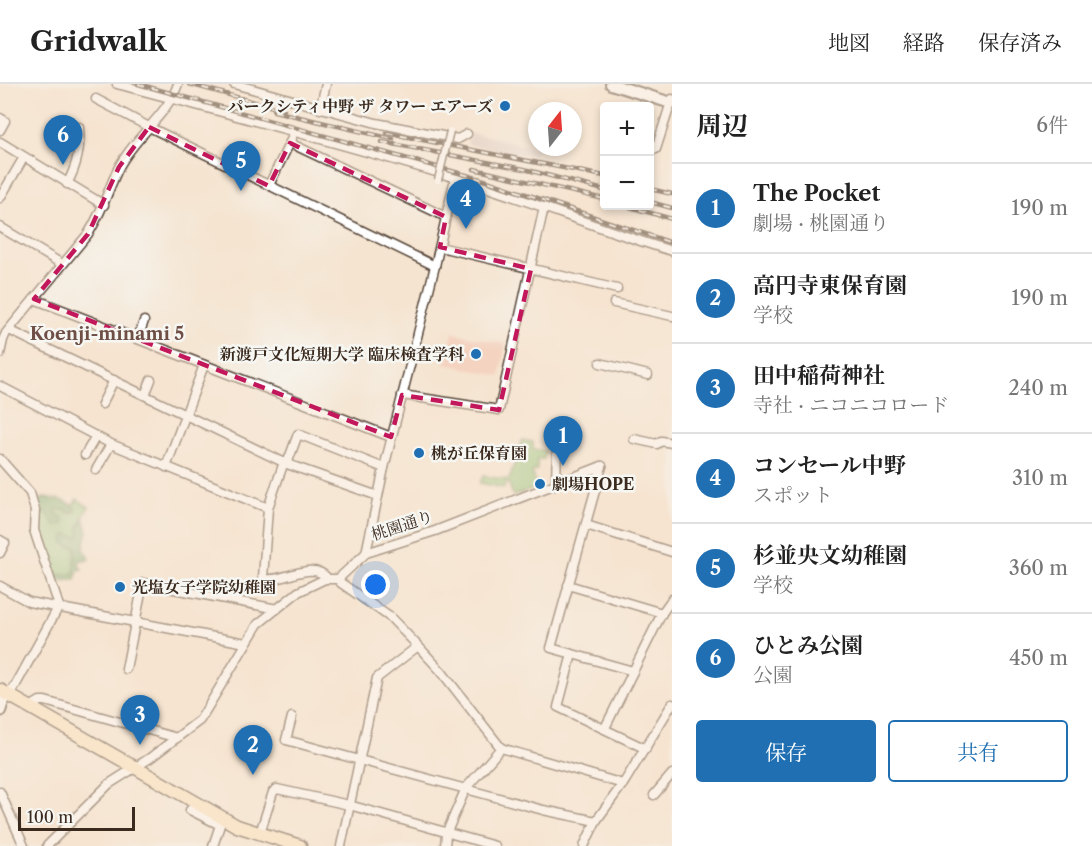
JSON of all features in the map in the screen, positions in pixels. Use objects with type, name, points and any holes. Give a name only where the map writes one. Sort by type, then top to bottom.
[{"type":"main road","points":[[3,692],[237,826],[300,846]]},
{"type":"street","points":[[119,84],[455,178],[672,251]]},
{"type":"street","points":[[0,354],[5,331],[99,219],[119,167],[134,144],[172,100],[178,84]]},
{"type":"street","points":[[234,84],[393,127],[458,139],[467,134]]},
{"type":"street","points":[[320,109],[326,84]]},
{"type":"street","points":[[611,84],[671,101],[656,149]]},
{"type":"street","points":[[96,99],[435,267]]},
{"type":"street","points":[[0,118],[5,121],[0,130]]},
{"type":"street","points":[[67,184],[76,165],[79,151],[79,127]]},
{"type":"street","points":[[438,180],[450,131]]},
{"type":"street","points":[[269,185],[294,132]]},
{"type":"street","points":[[0,142],[104,205]]},
{"type":"street","points":[[290,143],[446,217]]},
{"type":"street","points":[[0,198],[24,157]]},
{"type":"street","points":[[366,553],[391,437],[440,247],[455,178]]},
{"type":"street","points":[[402,395],[499,410],[544,207]]},
{"type":"street","points":[[0,227],[62,264]]},
{"type":"street","points":[[440,247],[617,289]]},
{"type":"street","points":[[34,299],[391,437]]},
{"type":"street","points":[[614,303],[672,316]]},
{"type":"street","points":[[138,338],[144,321]]},
{"type":"street","points":[[5,331],[114,380],[286,463],[378,496]]},
{"type":"street","points":[[600,363],[648,375]]},
{"type":"street","points":[[166,467],[204,365]]},
{"type":"street","points":[[102,404],[114,380]]},
{"type":"street","points":[[145,396],[151,380]]},
{"type":"street","points":[[0,386],[111,444],[268,508]]},
{"type":"street","points":[[328,579],[326,575],[312,571],[284,575],[271,580],[263,578],[268,508],[298,434],[384,468]]},
{"type":"street","points":[[85,455],[96,436]]},
{"type":"street","points":[[634,439],[657,444],[661,441],[672,443]]},
{"type":"street","points":[[96,470],[111,444]]},
{"type":"street","points":[[556,483],[557,444]]},
{"type":"street","points":[[0,459],[30,493],[36,510],[35,533],[58,606],[13,690],[3,692],[0,711]]},
{"type":"street","name":"桃園通り","points":[[338,579],[366,553],[435,531],[602,466],[586,525]]},
{"type":"street","points":[[633,671],[551,648],[586,525],[672,552]]},
{"type":"street","points":[[0,540],[5,543],[0,553]]},
{"type":"street","points":[[47,846],[109,784],[136,768],[200,720],[258,624],[298,592],[328,579],[338,579],[391,618],[457,692],[501,748],[623,784]]},
{"type":"street","points":[[126,669],[143,583],[277,609]]},
{"type":"street","points":[[568,585],[662,613]]},
{"type":"street","points":[[0,586],[29,602],[246,644]]},
{"type":"street","points":[[605,728],[662,613],[672,599]]},
{"type":"street","points":[[340,846],[376,678],[418,646]]},
{"type":"street","points":[[572,654],[558,707],[646,749]]},
{"type":"street","points":[[30,707],[40,701],[45,701],[177,738]]},
{"type":"street","points":[[584,846],[596,821],[646,749],[672,704]]},
{"type":"street","points":[[292,717],[286,740],[543,810],[596,821]]},
{"type":"street","points":[[445,846],[446,834],[465,788],[501,748]]},
{"type":"street","points":[[654,795],[672,774]]},
{"type":"street","points":[[260,833],[273,792],[277,789],[349,805],[495,846]]},
{"type":"street","points":[[0,792],[24,846]]},
{"type":"street","points":[[190,810],[220,825],[213,846]]},
{"type":"highlighted area","points":[[149,127],[269,186],[290,143],[446,217],[440,247],[531,269],[499,410],[402,395],[391,437],[34,299],[88,234],[119,167]]},
{"type":"shaded area","points":[[471,133],[528,147],[528,156],[467,144]]},
{"type":"shaded area","name":"新渡戸文化短期大学 臨床検査学科","points":[[453,333],[506,344],[500,376],[445,364]]},
{"type":"green space","points":[[522,440],[533,442],[533,449],[545,451],[544,459],[537,459],[537,470],[532,472],[537,488],[513,496],[509,484],[506,483],[504,488],[480,483],[483,476],[509,480]]},
{"type":"green space","points":[[46,497],[73,505],[77,499],[89,507],[83,517],[75,580],[53,580],[37,531],[40,511],[38,503]]},
{"type":"green space","points":[[42,498],[64,501],[75,508],[75,512],[69,513],[65,509],[56,509],[55,513],[63,518],[64,522],[62,525],[55,526],[48,514],[39,510],[37,503]]},
{"type":"green space","points":[[84,518],[88,531],[84,548],[89,558],[80,560],[79,566],[82,569],[77,572],[76,580],[53,581],[54,573],[61,575],[74,572],[76,548],[69,547],[63,542],[65,536],[69,534],[79,536],[79,526]]},
{"type":"railway","points":[[138,84],[484,180],[672,243]]},
{"type":"railway","points":[[189,84],[284,110]]},
{"type":"railway","points":[[274,111],[393,139]]},
{"type":"railway","points":[[387,133],[600,175]]},
{"type":"railway","points":[[382,142],[524,169],[600,189]]},
{"type":"railway","points":[[474,169],[600,198]]},
{"type":"railway","points":[[654,190],[672,194]]},
{"type":"railway","points":[[654,203],[672,208]]},
{"type":"railway","points":[[640,210],[672,219]]},
{"type":"place","name":"パークシティ中野 ザ タワー エアーズ","points":[[505,106]]},
{"type":"place","name":"ひとみ公園","points":[[63,165]]},
{"type":"place","name":"杉並央文幼稚園","points":[[241,191]]},
{"type":"place","name":"コンセール中野","points":[[466,229]]},
{"type":"place","name":"新渡戸文化短期大学 臨床検査学科","points":[[476,354]]},
{"type":"place","name":"桃が丘保育園","points":[[419,453]]},
{"type":"place","name":"The Pocket","points":[[563,466]]},
{"type":"place","name":"劇場HOPE","points":[[540,484]]},
{"type":"place","name":"光塩女子学院幼稚園","points":[[120,587]]},
{"type":"place","name":"田中稲荷神社","points":[[140,745]]},
{"type":"place","name":"高円寺東保育園","points":[[253,775]]},
{"type":"district","name":"Koenji-minami 5","points":[[107,334]]}]
